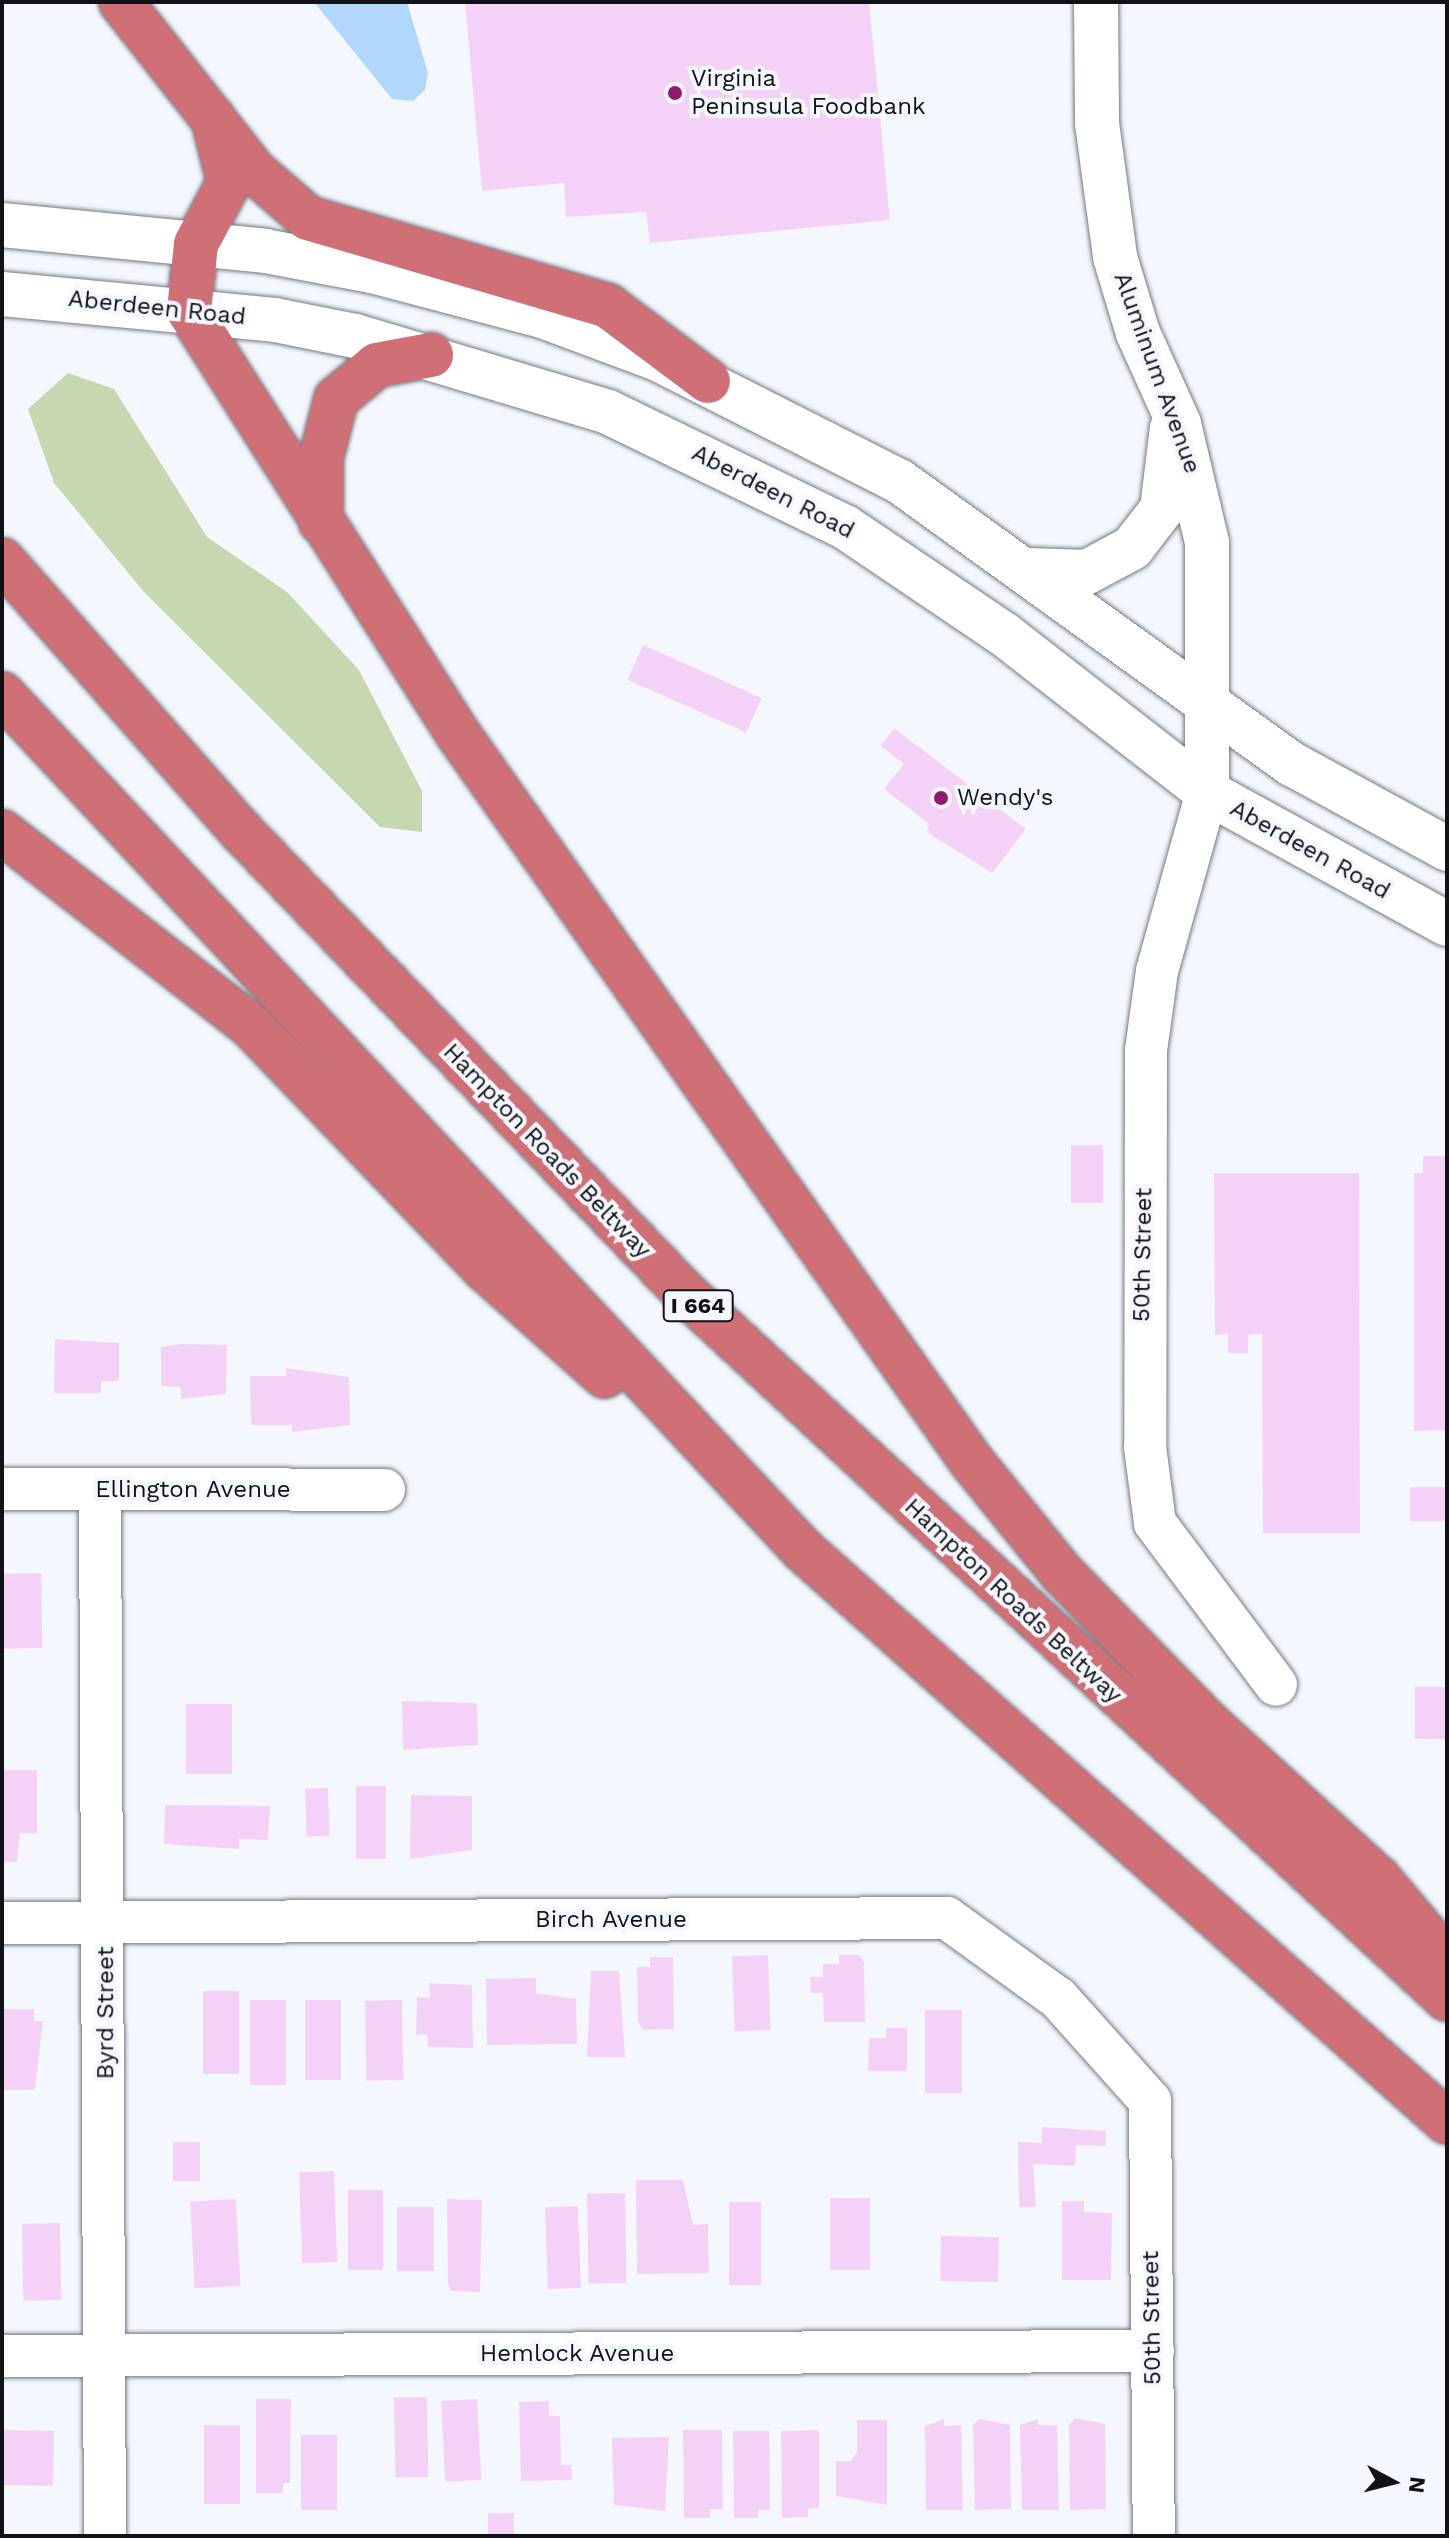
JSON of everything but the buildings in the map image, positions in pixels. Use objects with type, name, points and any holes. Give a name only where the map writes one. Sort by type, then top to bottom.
[{"type":"highway","points":[[121,2],[213,118],[287,204],[321,225],[608,306],[708,381]]},
{"type":"highway","points":[[213,118],[229,182],[196,244],[189,311],[321,522],[597,938],[972,1462],[1062,1573],[1208,1723],[1378,1878],[1447,1960]]},
{"type":"highway","points":[[321,522],[321,458],[336,399],[377,365],[431,355]]},
{"type":"highway","name":"Hampton Roads Beltway","points":[[2,560],[242,832],[684,1292],[1447,1999]]},
{"type":"highway","points":[[2,694],[803,1550]]},
{"type":"highway","points":[[2,832],[251,1026],[486,1270],[1447,2122]]},
{"type":"main road","name":"Aluminum Avenue","points":[[1096,2],[1097,123],[1115,257],[1198,481],[1207,542],[1210,705],[1207,792]]},
{"type":"main road","points":[[2,225],[196,244],[420,281],[601,336],[708,381],[899,481],[1028,570],[1292,764],[1447,849]]},
{"type":"main road","name":"Aberdeen Road","points":[[2,294],[275,320],[431,355],[608,412],[845,527],[1005,635],[1207,792],[1447,924]]},
{"type":"main road","points":[[1028,570],[1087,572],[1150,530],[1169,477],[1171,406]]},
{"type":"street","name":"50th Street","points":[[1207,792],[1157,971],[1146,1050],[1145,1447],[1155,1523],[1276,1685]]},
{"type":"street","name":"Ellington Avenue","points":[[2,1489],[384,1490]]},
{"type":"street","name":"Byrd Street","points":[[100,1490],[106,1923],[105,2536]]},
{"type":"street","name":"Birch Avenue","points":[[2,1923],[947,1918],[1058,1998],[1150,2101]]},
{"type":"street","name":"50th Street","points":[[1150,2101],[1154,2536]]},
{"type":"street","name":"Hemlock Avenue","points":[[2,2356],[1153,2351]]},
{"type":"green space","points":[[68,373],[114,389],[207,537],[287,592],[359,670],[422,791],[422,832],[380,827],[144,592],[54,483],[28,409]]},
{"type":"water","points":[[314,2],[407,2],[428,73],[425,90],[413,101],[392,99]]},
{"type":"place","name":"Virginia Peninsula Foodbank","points":[[675,93]]},
{"type":"place","name":"Wendy's","points":[[941,798]]}]
